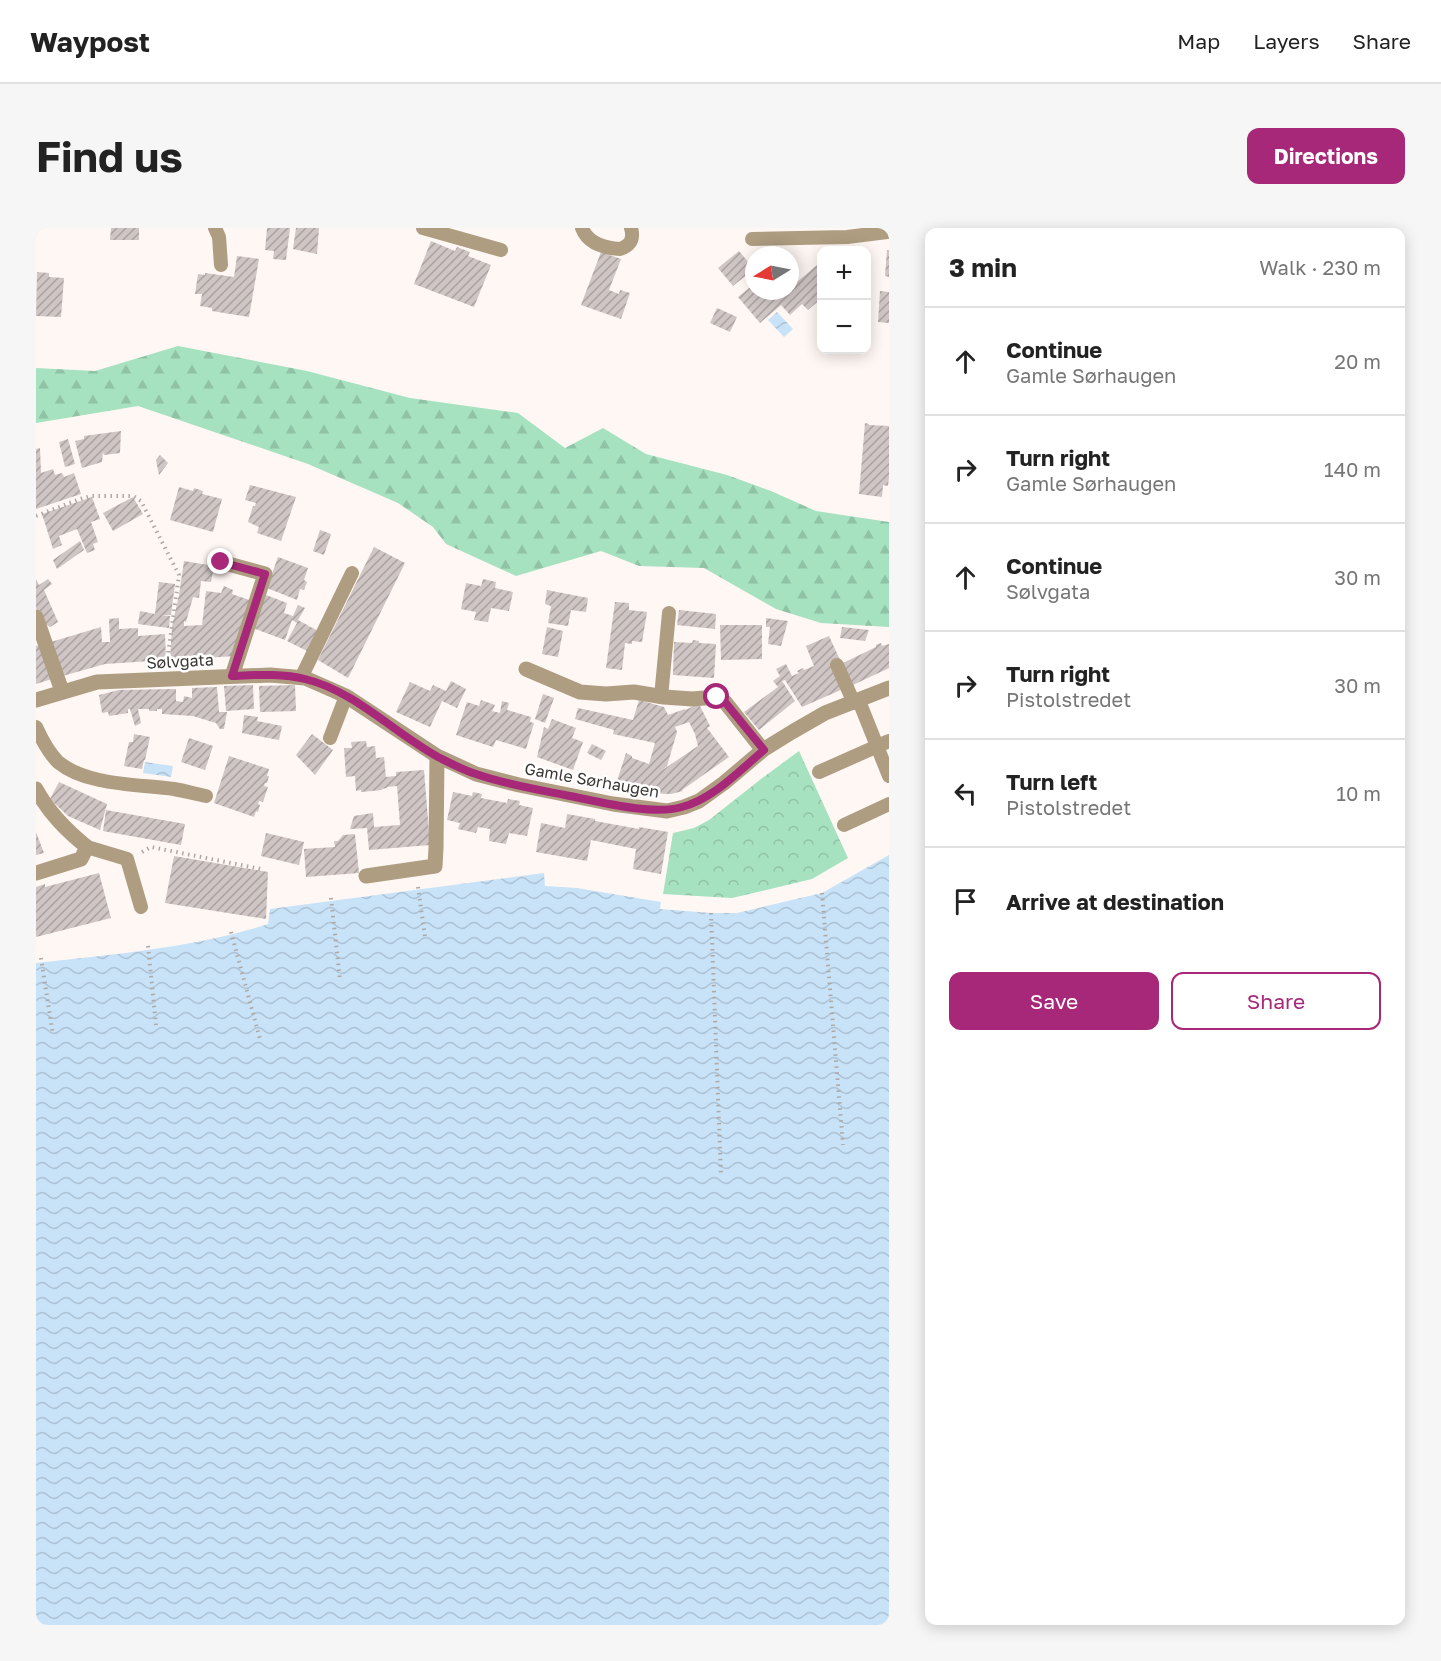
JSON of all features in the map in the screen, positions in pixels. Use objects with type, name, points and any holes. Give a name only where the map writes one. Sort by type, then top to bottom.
[{"type":"street","points":[[221,562],[265,574],[232,676]]},
{"type":"street","points":[[36,617],[62,691]]},
{"type":"street","points":[[526,669],[580,692],[606,694],[634,692],[692,699],[717,697],[725,702],[764,750]]},
{"type":"street","name":"Sølvgata","points":[[36,700],[97,682],[270,675],[302,678],[327,687]]},
{"type":"street","name":"Gamle Sørhaugen","points":[[327,687],[346,696],[437,756],[476,774],[519,786],[613,804],[667,811],[699,801],[764,750],[825,713],[889,688]]},
{"type":"street","points":[[366,876],[435,866],[437,756]]},
{"type":"street","points":[[36,789],[56,820],[87,847],[81,859],[36,873]]},
{"type":"lane","points":[[215,228],[219,237],[221,265]]},
{"type":"lane","points":[[423,228],[501,250]]},
{"type":"lane","points":[[582,228],[585,236],[596,244],[620,249],[630,243],[633,237],[631,228]]},
{"type":"lane","points":[[752,239],[847,237],[887,232]]},
{"type":"lane","points":[[302,678],[352,573]]},
{"type":"lane","points":[[661,697],[669,613]]},
{"type":"lane","points":[[837,665],[883,744],[889,776]]},
{"type":"lane","points":[[330,738],[346,696]]},
{"type":"lane","points":[[36,726],[41,738],[58,761],[76,772],[100,780],[206,796]]},
{"type":"lane","points":[[819,772],[883,744]]},
{"type":"lane","points":[[844,825],[889,804]]},
{"type":"lane","points":[[87,847],[127,859],[141,907]]},
{"type":"path","points":[[36,516],[80,498],[91,496],[133,496],[141,501],[178,575],[165,679]]},
{"type":"path","points":[[127,859],[151,848],[261,869]]},
{"type":"path","points":[[418,887],[425,937]]},
{"type":"path","points":[[822,893],[843,1144]]},
{"type":"path","points":[[331,898],[340,980]]},
{"type":"path","points":[[711,913],[721,1176]]},
{"type":"path","points":[[231,932],[260,1039]]},
{"type":"path","points":[[148,946],[156,1025]]},
{"type":"path","points":[[41,958],[53,1035]]},
{"type":"green space","points":[[178,346],[307,371],[410,398],[518,413],[565,448],[603,428],[646,454],[727,475],[816,511],[889,522],[889,627],[821,623],[776,609],[704,568],[639,566],[601,551],[516,576],[446,544],[433,527],[398,503],[308,464],[138,406],[36,423],[36,368],[95,371]]},
{"type":"green space","points":[[799,751],[848,858],[812,879],[732,898],[663,894],[673,833],[694,828],[709,820]]},
{"type":"water","points":[[777,312],[793,329],[784,337],[768,320]]},
{"type":"water","points":[[145,762],[173,766],[171,777],[143,773]]},
{"type":"water","points":[[889,855],[889,1625],[36,1625],[36,963],[153,949],[211,939],[268,924],[270,909],[544,873],[545,886],[577,888],[661,902],[660,909],[737,913],[822,893]]},
{"type":"building","points":[[111,228],[139,228],[139,240],[110,240]]},
{"type":"building","points":[[267,228],[290,228],[286,260],[273,259],[274,251],[265,250]]},
{"type":"building","points":[[296,228],[319,228],[317,254],[293,249]]},
{"type":"building","points":[[431,241],[455,251],[457,247],[470,252],[468,256],[491,265],[474,307],[414,284]]},
{"type":"building","points":[[887,250],[889,250],[889,277],[885,276]]},
{"type":"building","points":[[739,251],[745,258],[745,276],[733,286],[718,268]]},
{"type":"building","points":[[601,252],[621,259],[609,290],[619,294],[620,290],[630,293],[621,319],[581,305]]},
{"type":"building","points":[[237,256],[259,259],[249,317],[212,311],[212,308],[200,306],[202,294],[195,294],[198,274],[234,277]]},
{"type":"building","points":[[817,265],[817,302],[808,310],[802,304],[790,315],[781,305],[760,323],[738,297],[745,291],[745,300],[799,300],[799,280]]},
{"type":"building","points":[[37,272],[49,273],[49,277],[64,278],[61,317],[36,316]]},
{"type":"building","points":[[880,291],[889,292],[889,323],[878,322]]},
{"type":"building","points":[[717,308],[737,317],[730,332],[710,323]]},
{"type":"building","points":[[865,423],[889,426],[889,477],[888,486],[883,485],[882,497],[859,494]]},
{"type":"building","points":[[121,431],[120,453],[104,455],[103,452],[102,462],[82,468],[75,441],[84,439],[84,436]]},
{"type":"building","points":[[68,439],[75,464],[65,467],[59,442]]},
{"type":"building","points":[[40,448],[41,473],[53,469],[55,475],[62,473],[64,477],[74,473],[81,494],[36,509],[36,449]]},
{"type":"building","points":[[160,455],[168,463],[159,475],[156,460]]},
{"type":"building","points":[[250,485],[296,497],[281,541],[257,533],[259,527],[248,522],[256,503],[245,500]]},
{"type":"building","points":[[179,487],[193,491],[194,488],[203,491],[202,494],[222,499],[213,532],[170,520]]},
{"type":"building","points":[[92,497],[100,519],[91,522],[98,542],[93,544],[95,550],[87,553],[77,529],[59,536],[62,545],[53,549],[42,514]]},
{"type":"building","points":[[133,497],[143,514],[113,531],[103,513]]},
{"type":"building","points":[[320,530],[331,534],[324,555],[313,551]]},
{"type":"building","points":[[80,541],[84,550],[57,569],[53,560]]},
{"type":"building","points":[[374,547],[405,563],[348,678],[318,660]]},
{"type":"building","points":[[278,557],[308,568],[304,580],[307,582],[304,590],[300,589],[297,600],[267,588]]},
{"type":"building","points":[[184,561],[214,566],[211,582],[201,581],[199,598],[193,597],[184,626],[202,625],[206,591],[221,593],[224,586],[233,590],[232,594],[255,602],[236,656],[170,660],[172,627]]},
{"type":"building","points":[[36,579],[39,585],[48,579],[52,584],[44,590],[58,622],[50,627],[45,624],[36,608]]},
{"type":"building","points":[[483,579],[496,582],[495,588],[513,592],[509,611],[491,608],[488,622],[474,620],[476,612],[461,609],[466,583],[481,586]]},
{"type":"building","points":[[159,582],[175,584],[171,615],[161,615],[170,616],[169,628],[138,624],[140,611],[155,614]]},
{"type":"building","points":[[547,590],[588,598],[586,612],[571,610],[568,626],[548,623],[551,606],[545,604]]},
{"type":"building","points":[[266,595],[287,603],[284,613],[293,616],[298,605],[305,608],[298,620],[318,631],[307,651],[287,641],[297,623],[292,620],[285,640],[253,628]]},
{"type":"building","points":[[615,602],[629,603],[629,610],[647,612],[642,642],[625,643],[622,670],[606,668]]},
{"type":"building","points":[[679,610],[716,614],[715,629],[677,625]]},
{"type":"building","points":[[119,618],[119,629],[138,628],[138,636],[165,634],[166,660],[105,664],[59,677],[51,642],[101,627],[102,642],[110,642],[109,619]]},
{"type":"building","points":[[766,618],[788,621],[781,646],[768,644],[770,627],[766,627]]},
{"type":"building","points":[[720,625],[762,625],[762,659],[721,660]]},
{"type":"building","points":[[547,627],[563,631],[558,657],[542,654]]},
{"type":"building","points":[[842,627],[869,630],[865,641],[840,638]]},
{"type":"building","points":[[829,636],[840,660],[843,689],[802,707],[785,680],[782,681],[795,701],[759,730],[744,712],[778,687],[773,681],[780,676],[776,669],[786,664],[792,676],[803,668],[804,670],[814,666],[806,646]]},
{"type":"building","points":[[693,640],[699,643],[716,644],[714,678],[673,675],[674,642],[692,643]]},
{"type":"building","points":[[881,643],[882,646],[889,644],[889,668],[853,685],[843,663]]},
{"type":"building","points":[[45,644],[52,679],[36,684],[36,646]]},
{"type":"building","points":[[451,681],[466,689],[457,708],[442,701],[430,727],[396,712],[410,682],[430,691],[433,685],[446,691]]},
{"type":"building","points":[[253,685],[254,709],[226,711],[224,686]]},
{"type":"building","points":[[295,685],[296,711],[260,712],[259,686]]},
{"type":"building","points":[[217,687],[219,712],[227,712],[224,729],[220,729],[216,723],[193,716],[162,714],[162,709],[149,711],[149,709],[138,709],[141,723],[135,726],[130,709],[128,713],[109,716],[108,712],[102,713],[99,695],[119,690],[176,689],[176,701],[183,702],[184,696],[192,698],[192,688]]},
{"type":"building","points":[[543,694],[554,698],[545,723],[535,719]]},
{"type":"building","points":[[481,700],[495,705],[492,711],[500,713],[502,701],[509,703],[507,710],[531,717],[530,722],[534,723],[526,749],[496,740],[493,747],[456,735],[467,702],[479,706]]},
{"type":"building","points":[[639,700],[664,707],[668,715],[699,704],[710,726],[707,728],[729,757],[683,791],[671,794],[642,793],[616,784],[626,753],[632,758],[649,764],[655,743],[613,734],[614,730],[575,719],[578,708],[633,720]],"holes":[[[689,722],[698,746],[661,771],[667,766],[677,732],[675,727]]]},
{"type":"building","points":[[244,715],[258,717],[257,721],[282,726],[279,740],[242,733]]},
{"type":"building","points":[[552,719],[576,728],[572,738],[583,742],[573,770],[537,757],[544,727],[548,729]]},
{"type":"building","points":[[134,734],[150,737],[142,769],[124,766],[129,742],[133,742]]},
{"type":"building","points":[[312,734],[333,750],[315,775],[296,755]]},
{"type":"building","points":[[189,738],[213,746],[205,770],[181,762]]},
{"type":"building","points":[[366,741],[367,747],[375,746],[376,758],[384,757],[386,777],[396,776],[396,772],[424,770],[430,845],[369,850],[367,828],[350,829],[354,816],[373,813],[374,827],[400,825],[397,786],[361,792],[361,790],[356,791],[355,776],[346,777],[344,748],[352,748],[351,742]]},
{"type":"building","points":[[592,744],[606,751],[601,760],[587,753]]},
{"type":"building","points":[[229,756],[269,769],[267,783],[264,786],[268,787],[263,802],[259,801],[258,812],[256,811],[254,817],[214,803]]},
{"type":"building","points":[[59,782],[107,804],[100,830],[68,816],[50,799]]},
{"type":"building","points":[[453,792],[472,796],[473,792],[482,794],[481,798],[507,803],[508,799],[520,801],[519,805],[533,808],[527,836],[509,833],[506,844],[489,841],[490,829],[478,827],[476,833],[458,829],[460,823],[447,820]]},
{"type":"building","points":[[106,810],[185,824],[181,845],[103,831]]},
{"type":"building","points":[[567,814],[639,829],[639,827],[668,832],[661,874],[633,869],[636,849],[591,840],[587,861],[536,852],[541,823],[565,828]]},
{"type":"building","points":[[36,832],[44,853],[36,855]]},
{"type":"building","points":[[266,833],[304,842],[299,865],[261,856]]},
{"type":"building","points":[[355,834],[359,873],[306,877],[304,849],[335,847],[334,841],[338,841],[343,835]]},
{"type":"building","points":[[174,856],[268,872],[266,919],[165,903]]},
{"type":"building","points":[[99,873],[111,918],[36,937],[36,887],[45,884],[45,887]]},
{"type":"route","points":[[221,562],[265,574],[232,676],[270,675],[304,678],[346,696],[437,756],[476,774],[519,786],[613,804],[667,811],[699,801],[764,750],[725,702],[717,697]]}]
